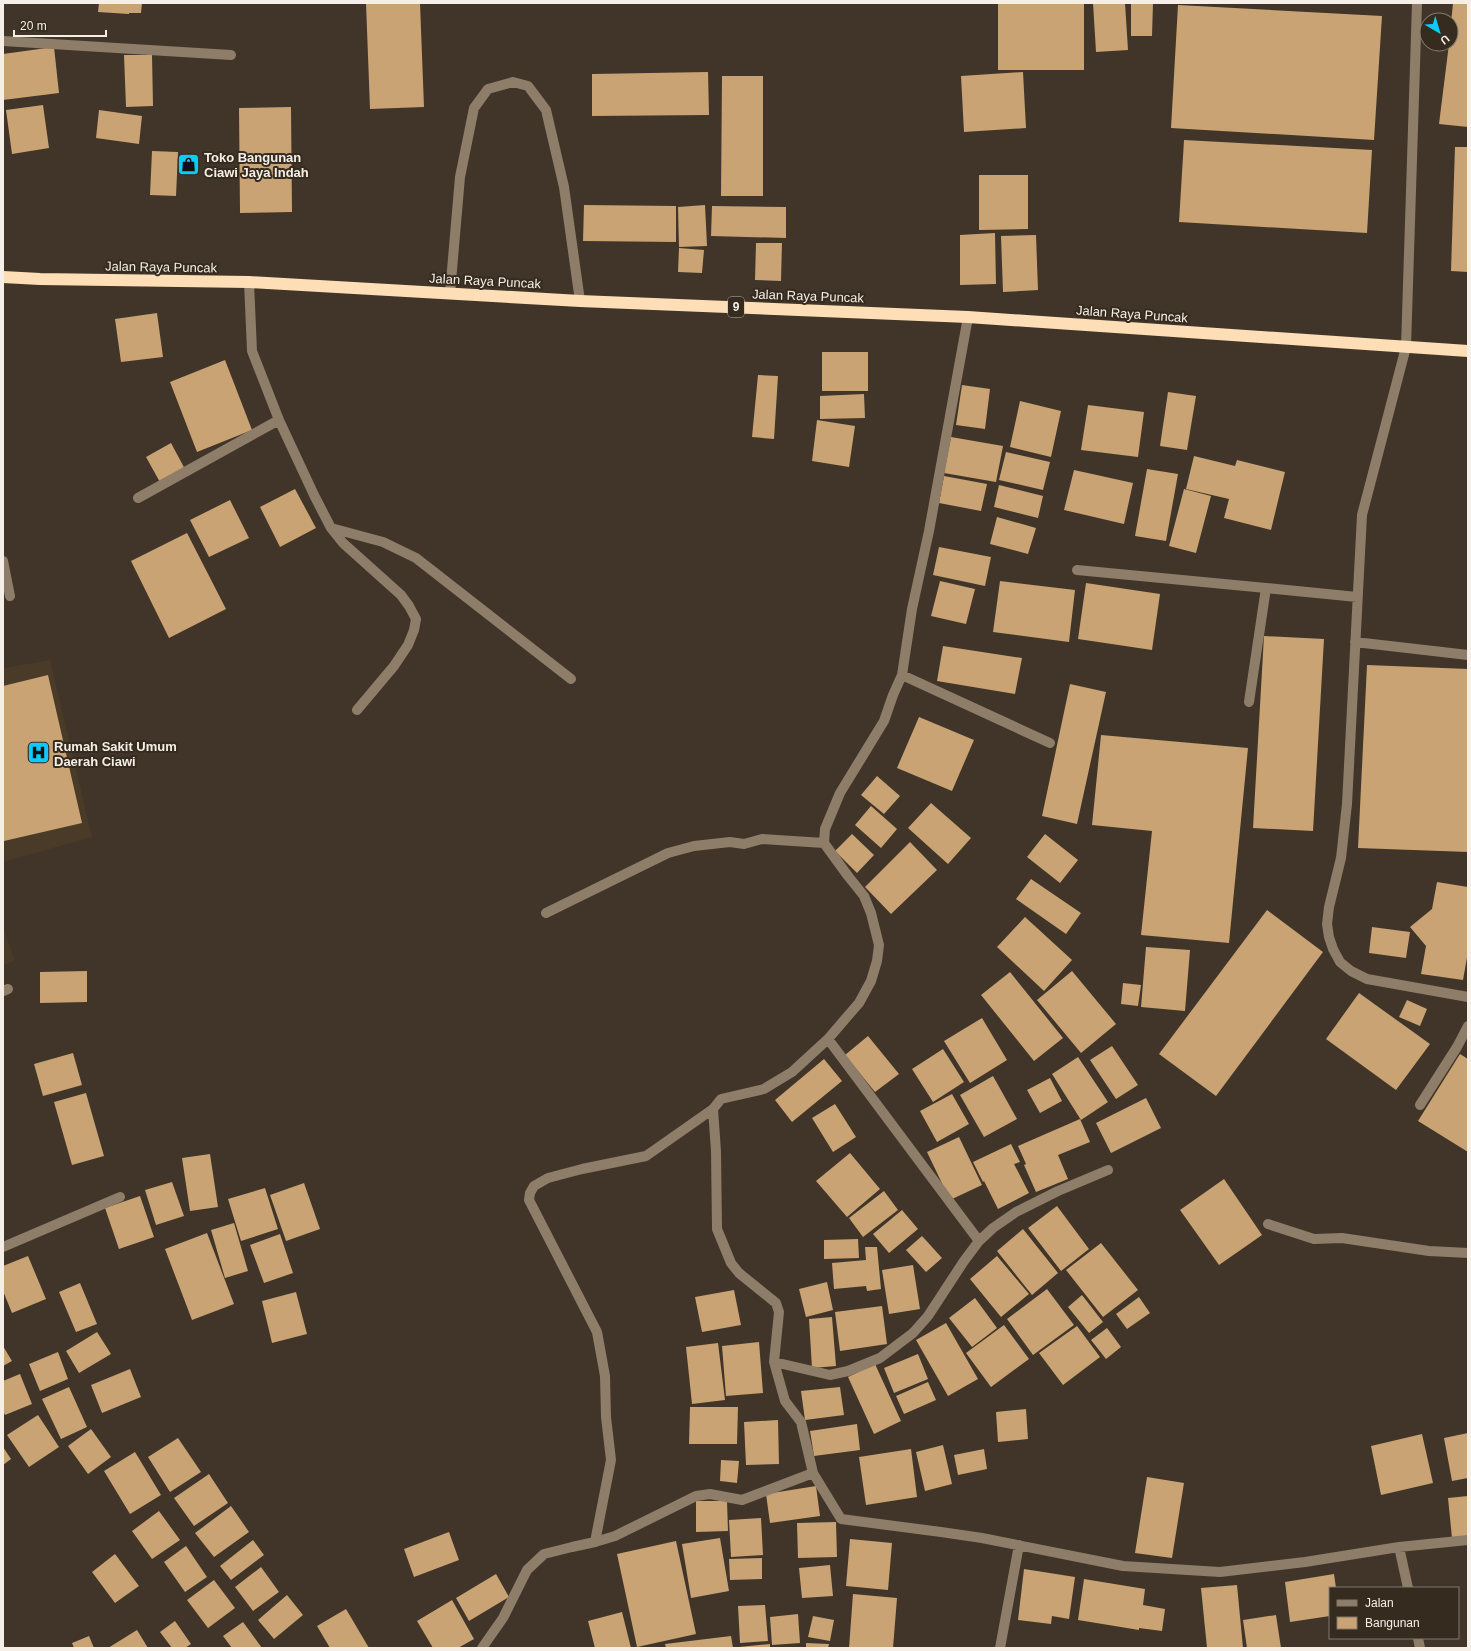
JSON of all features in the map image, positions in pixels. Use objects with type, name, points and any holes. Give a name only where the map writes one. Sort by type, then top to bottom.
[{"type":"highway","name":"Jalan Raya Puncak","points":[[3,277],[40,279],[248,282],[580,301],[968,317],[1468,351]]},
{"type":"street","points":[[1417,3],[1406,347],[1362,516],[1347,804],[1340,858],[1329,907],[1327,924],[1333,949],[1340,962],[1351,971],[1367,979],[1468,997]]},
{"type":"street","points":[[3,41],[231,55]]},
{"type":"street","points":[[450,293],[460,177],[474,108],[488,89],[513,82],[528,86],[546,110],[564,187],[580,301]]},
{"type":"street","points":[[248,282],[252,351],[279,420],[331,528],[343,543],[401,595],[416,619],[414,630],[408,646],[394,666],[357,710]]},
{"type":"street","points":[[595,1542],[611,1460],[606,1417],[605,1376],[597,1332],[529,1200],[530,1192],[534,1186],[548,1178],[582,1169],[646,1156],[713,1109],[721,1099],[764,1089],[778,1082],[792,1072],[828,1039],[859,1003],[871,981],[877,961],[879,945],[872,913],[864,896],[824,843],[825,829],[840,793],[884,721],[902,675],[912,609],[929,531],[968,317]]},
{"type":"street","points":[[138,498],[279,420]]},
{"type":"street","points":[[331,528],[384,542],[416,558],[571,679]]},
{"type":"street","points":[[3,561],[10,596]]},
{"type":"street","points":[[1077,570],[1357,597]]},
{"type":"street","points":[[1249,702],[1266,588]]},
{"type":"street","points":[[1355,642],[1468,655]]},
{"type":"street","points":[[902,675],[1050,743]]},
{"type":"street","points":[[546,914],[668,853],[694,846],[730,842],[744,844],[762,839],[824,843]]},
{"type":"street","points":[[1420,1105],[1468,1026]]},
{"type":"street","points":[[828,1039],[980,1241]]},
{"type":"street","points":[[713,1109],[716,1151],[718,1229],[731,1263],[746,1279],[776,1303],[779,1312],[774,1362],[785,1401],[801,1422],[812,1473],[841,1519],[941,1532],[1019,1545],[1123,1566],[1220,1572],[1305,1562],[1399,1547],[1468,1540]]},
{"type":"street","points":[[774,1362],[830,1375],[848,1371],[880,1358],[913,1333],[928,1316],[964,1261],[993,1228],[1016,1212],[1058,1191],[1108,1170]]},
{"type":"street","points":[[3,1247],[120,1197]]},
{"type":"street","points":[[1268,1224],[1314,1239],[1342,1238],[1429,1251],[1468,1253]]},
{"type":"street","points":[[482,1648],[502,1618],[527,1570],[544,1554],[595,1542],[630,1529],[696,1496],[710,1494],[742,1500],[812,1473]]},
{"type":"street","points":[[1000,1648],[1019,1545]]},
{"type":"street","points":[[1399,1547],[1408,1587]]},
{"type":"shaded area","name":"Rumah Sakit Umum Daerah Ciawi","points":[[50,660],[92,837],[3,862],[3,667]]},
{"type":"shaded area","points":[[3,927],[15,961],[3,965]]},
{"type":"building","points":[[99,3],[142,3],[141,13],[129,14],[98,12]]},
{"type":"building","points":[[366,3],[420,3],[424,107],[370,109]]},
{"type":"building","points":[[998,3],[1084,3],[1084,70],[998,70]]},
{"type":"building","points":[[1093,3],[1125,3],[1128,50],[1096,52]]},
{"type":"building","points":[[1131,3],[1153,3],[1152,36],[1131,36]]},
{"type":"building","points":[[1453,3],[1468,3],[1468,127],[1439,124],[1448,52],[1459,52],[1459,12],[1452,12]]},
{"type":"building","points":[[1178,5],[1382,16],[1374,140],[1171,128]]},
{"type":"building","points":[[54,47],[59,93],[3,100],[3,54]]},
{"type":"building","points":[[124,55],[152,55],[153,106],[126,107]]},
{"type":"building","points":[[708,72],[709,115],[592,116],[592,74]]},
{"type":"building","points":[[1023,72],[1026,128],[964,132],[961,76]]},
{"type":"building","points":[[722,76],[763,76],[763,196],[721,196]]},
{"type":"building","points":[[43,105],[49,148],[12,154],[6,110]]},
{"type":"building","points":[[291,107],[292,212],[240,213],[239,108]]},
{"type":"building","points":[[99,110],[142,116],[139,144],[96,138]]},
{"type":"building","points":[[1184,140],[1372,150],[1367,233],[1179,222]]},
{"type":"building","points":[[1455,147],[1468,147],[1468,272],[1451,271]]},
{"type":"building","points":[[152,151],[178,152],[176,196],[150,195]]},
{"type":"building","points":[[979,175],[1028,175],[1028,229],[979,230]]},
{"type":"building","points":[[584,205],[676,206],[676,242],[583,241]]},
{"type":"building","points":[[705,205],[707,246],[679,247],[678,207]]},
{"type":"building","points":[[712,206],[786,207],[786,238],[711,236]]},
{"type":"building","points":[[995,233],[996,284],[960,285],[960,235]]},
{"type":"building","points":[[1036,235],[1038,290],[1003,292],[1001,236]]},
{"type":"building","points":[[756,243],[782,243],[781,281],[755,280]]},
{"type":"building","points":[[679,248],[704,250],[702,273],[678,272]]},
{"type":"building","points":[[157,313],[163,357],[121,362],[115,319]]},
{"type":"building","points":[[822,352],[868,352],[868,391],[822,391]]},
{"type":"building","points":[[225,360],[252,430],[197,452],[170,382]]},
{"type":"building","points":[[758,375],[778,376],[774,439],[752,437]]},
{"type":"building","points":[[962,385],[990,389],[985,429],[956,425]]},
{"type":"building","points":[[1168,392],[1196,396],[1187,450],[1160,446]]},
{"type":"building","points":[[864,394],[865,418],[820,419],[820,396]]},
{"type":"building","points":[[1020,401],[1061,411],[1051,457],[1010,447]]},
{"type":"building","points":[[1088,405],[1144,412],[1138,457],[1081,450]]},
{"type":"building","points":[[817,420],[855,426],[849,467],[812,461]]},
{"type":"building","points":[[951,437],[1003,446],[996,482],[944,473]]},
{"type":"building","points":[[171,443],[186,471],[161,484],[146,457]]},
{"type":"building","points":[[1006,452],[1050,462],[1043,490],[999,480]]},
{"type":"building","points":[[1194,456],[1235,466],[1237,460],[1285,472],[1271,530],[1224,518],[1229,499],[1186,489]]},
{"type":"building","points":[[1147,469],[1178,474],[1166,541],[1135,536]]},
{"type":"building","points":[[1074,470],[1133,483],[1124,524],[1064,510]]},
{"type":"building","points":[[944,476],[987,484],[981,511],[939,503]]},
{"type":"building","points":[[999,485],[1043,496],[1038,518],[994,507]]},
{"type":"building","points":[[295,489],[316,528],[280,547],[260,507]]},
{"type":"building","points":[[1184,489],[1211,496],[1196,553],[1169,546]]},
{"type":"building","points":[[230,500],[249,538],[209,557],[190,520]]},
{"type":"building","points":[[997,517],[1036,528],[1028,554],[990,544]]},
{"type":"building","points":[[187,533],[226,609],[169,638],[131,561]]},
{"type":"building","points":[[939,547],[991,557],[985,586],[933,575]]},
{"type":"building","points":[[940,581],[975,589],[966,624],[931,616]]},
{"type":"building","points":[[1000,581],[1075,590],[1069,642],[993,632]]},
{"type":"building","points":[[1086,583],[1160,594],[1152,650],[1078,639]]},
{"type":"building","points":[[1264,636],[1324,639],[1313,831],[1253,828]]},
{"type":"building","points":[[943,646],[1022,658],[1015,694],[937,681]]},
{"type":"building","points":[[1367,665],[1468,669],[1468,852],[1358,848]]},
{"type":"building","name":"Rumah Sakit Umum Daerah Ciawi","points":[[48,675],[82,823],[4,841],[3,686]]},
{"type":"building","points":[[1070,684],[1106,692],[1077,824],[1042,816]]},
{"type":"building","points":[[919,717],[974,740],[952,791],[897,768]]},
{"type":"building","points":[[1101,735],[1248,748],[1229,943],[1141,935],[1152,831],[1092,825]]},
{"type":"building","points":[[877,776],[900,796],[884,814],[861,795]]},
{"type":"building","points":[[931,803],[971,838],[948,864],[908,828]]},
{"type":"building","points":[[871,806],[897,829],[881,848],[855,825]]},
{"type":"building","points":[[852,834],[874,855],[857,873],[835,851]]},
{"type":"building","points":[[1045,834],[1078,860],[1060,883],[1027,857]]},
{"type":"building","points":[[910,842],[937,870],[891,914],[865,887]]},
{"type":"building","points":[[1031,879],[1081,913],[1066,934],[1016,899]]},
{"type":"building","points":[[1437,882],[1468,887],[1468,952],[1463,980],[1421,974],[1426,946],[1410,927],[1432,909]]},
{"type":"building","points":[[1267,910],[1323,952],[1216,1096],[1159,1054]]},
{"type":"building","points":[[1025,917],[1072,960],[1044,991],[997,947]]},
{"type":"building","points":[[1372,927],[1410,932],[1406,958],[1369,953]]},
{"type":"building","points":[[1146,947],[1190,950],[1185,1011],[1141,1007]]},
{"type":"building","points":[[87,971],[87,1002],[40,1003],[40,972]]},
{"type":"building","points":[[1072,971],[1116,1024],[1081,1053],[1037,1000]]},
{"type":"building","points":[[1010,972],[1063,1038],[1034,1061],[981,995]]},
{"type":"building","points":[[1123,983],[1141,985],[1138,1006],[1121,1004]]},
{"type":"building","points":[[1359,993],[1430,1044],[1396,1090],[1326,1039]]},
{"type":"building","points":[[1407,1000],[1427,1009],[1420,1026],[1399,1017]]},
{"type":"building","points":[[982,1018],[1007,1060],[970,1083],[944,1041]]},
{"type":"building","points":[[868,1036],[899,1074],[875,1092],[845,1055]]},
{"type":"building","points":[[1112,1046],[1138,1085],[1116,1099],[1090,1060]]},
{"type":"building","points":[[943,1049],[964,1082],[933,1102],[912,1069]]},
{"type":"building","points":[[73,1053],[82,1085],[43,1096],[34,1064]]},
{"type":"building","points":[[1460,1054],[1468,1059],[1468,1152],[1418,1121]]},
{"type":"building","points":[[1078,1057],[1108,1102],[1081,1120],[1052,1074]]},
{"type":"building","points":[[824,1059],[842,1081],[792,1122],[775,1100]]},
{"type":"building","points":[[993,1076],[1017,1119],[984,1137],[960,1095]]},
{"type":"building","points":[[1050,1078],[1062,1101],[1040,1113],[1027,1090]]},
{"type":"building","points":[[86,1093],[104,1156],[72,1165],[54,1102]]},
{"type":"building","points":[[952,1094],[969,1124],[937,1142],[920,1111]]},
{"type":"building","points":[[1146,1098],[1161,1128],[1111,1153],[1096,1123]]},
{"type":"building","points":[[835,1104],[856,1137],[833,1152],[812,1118]]},
{"type":"building","points":[[1080,1119],[1090,1142],[1058,1155],[1068,1179],[1036,1192],[1024,1165],[1026,1164],[1018,1146]]},
{"type":"building","points":[[959,1137],[982,1185],[950,1200],[927,1152]]},
{"type":"building","points":[[1011,1144],[1020,1162],[1014,1164],[1029,1193],[998,1209],[973,1162]]},
{"type":"building","points":[[850,1153],[880,1189],[847,1217],[816,1181]]},
{"type":"building","points":[[210,1154],[218,1207],[190,1211],[182,1158]]},
{"type":"building","points":[[1224,1179],[1262,1235],[1219,1265],[1180,1210]]},
{"type":"building","points":[[172,1182],[184,1216],[156,1225],[145,1190]]},
{"type":"building","points":[[304,1183],[320,1229],[286,1241],[270,1195]]},
{"type":"building","points":[[265,1188],[278,1229],[241,1241],[228,1199]]},
{"type":"building","points":[[884,1191],[898,1210],[863,1237],[849,1218]]},
{"type":"building","points":[[140,1196],[154,1237],[119,1249],[105,1208]]},
{"type":"building","points":[[1057,1206],[1089,1249],[1061,1271],[1028,1228]]},
{"type":"building","points":[[902,1210],[918,1229],[889,1253],[873,1234]]},
{"type":"building","points":[[234,1223],[248,1271],[225,1278],[211,1230]]},
{"type":"building","points":[[1023,1229],[1058,1273],[1032,1295],[997,1251]]},
{"type":"building","points":[[207,1233],[234,1304],[192,1320],[165,1249]]},
{"type":"building","points":[[280,1234],[293,1273],[264,1283],[250,1245]]},
{"type":"building","points":[[922,1236],[942,1258],[926,1272],[906,1250]]},
{"type":"building","points":[[858,1239],[859,1258],[824,1259],[824,1240]]},
{"type":"building","points":[[1101,1243],[1138,1290],[1103,1317],[1066,1270]]},
{"type":"building","points":[[865,1247],[877,1247],[881,1289],[867,1291],[866,1286],[834,1289],[832,1263],[866,1260]]},
{"type":"building","points":[[28,1256],[46,1299],[12,1313],[3,1291],[3,1266]]},
{"type":"building","points":[[997,1256],[1029,1294],[1001,1317],[970,1279]]},
{"type":"building","points":[[913,1265],[920,1309],[889,1314],[882,1270]]},
{"type":"building","points":[[827,1282],[833,1310],[806,1317],[799,1289]]},
{"type":"building","points":[[80,1283],[97,1324],[76,1332],[59,1292]]},
{"type":"building","points":[[1047,1289],[1074,1325],[1033,1355],[1007,1319]]},
{"type":"building","points":[[734,1290],[741,1325],[702,1332],[695,1297]]},
{"type":"building","points":[[296,1292],[307,1334],[272,1343],[262,1301]]},
{"type":"building","points":[[1082,1295],[1103,1322],[1089,1333],[1068,1307]]},
{"type":"building","points":[[1139,1297],[1150,1313],[1127,1329],[1116,1314]]},
{"type":"building","points":[[975,1298],[997,1328],[972,1347],[949,1318]]},
{"type":"building","points":[[882,1306],[887,1344],[840,1351],[835,1312]]},
{"type":"building","points":[[832,1317],[836,1366],[812,1368],[809,1319]]},
{"type":"building","points":[[946,1323],[978,1379],[948,1396],[916,1340]]},
{"type":"building","points":[[1004,1325],[1029,1359],[991,1387],[966,1353]]},
{"type":"building","points":[[1077,1326],[1100,1357],[1063,1385],[1039,1353]]},
{"type":"building","points":[[1107,1328],[1121,1347],[1106,1359],[1091,1340]]},
{"type":"building","points":[[97,1332],[111,1354],[79,1373],[66,1351]]},
{"type":"building","points":[[759,1342],[763,1393],[726,1396],[722,1346]]},
{"type":"building","points":[[718,1343],[725,1400],[692,1404],[686,1347]]},
{"type":"building","points":[[3,1346],[12,1361],[3,1366]]},
{"type":"building","points":[[58,1352],[68,1379],[40,1391],[29,1364]]},
{"type":"building","points":[[918,1354],[928,1379],[894,1393],[884,1368]]},
{"type":"building","points":[[875,1364],[901,1421],[874,1434],[848,1377]]},
{"type":"building","points":[[130,1369],[141,1397],[102,1413],[91,1385]]},
{"type":"building","points":[[20,1374],[32,1404],[5,1415],[3,1411],[3,1381]]},
{"type":"building","points":[[928,1382],[936,1400],[904,1414],[896,1396]]},
{"type":"building","points":[[69,1387],[87,1427],[61,1439],[42,1399]]},
{"type":"building","points":[[840,1387],[844,1415],[805,1420],[801,1391]]},
{"type":"building","points":[[690,1407],[738,1407],[737,1444],[689,1444]]},
{"type":"building","points":[[1026,1409],[1028,1439],[998,1442],[996,1412]]},
{"type":"building","points":[[38,1415],[59,1447],[29,1467],[7,1435]]},
{"type":"building","points":[[778,1420],[779,1464],[746,1465],[744,1422]]},
{"type":"building","points":[[857,1424],[860,1450],[814,1456],[810,1431]]},
{"type":"building","points":[[91,1429],[111,1457],[88,1474],[68,1446]]},
{"type":"building","points":[[1468,1433],[1468,1478],[1452,1481],[1444,1438]]},
{"type":"building","points":[[1422,1434],[1433,1483],[1381,1495],[1371,1446]]},
{"type":"building","points":[[178,1438],[201,1472],[170,1492],[148,1457]]},
{"type":"building","points":[[943,1445],[952,1484],[925,1491],[916,1452]]},
{"type":"building","points":[[3,1447],[11,1459],[3,1465]]},
{"type":"building","points":[[911,1449],[917,1497],[866,1505],[859,1457]]},
{"type":"building","points":[[984,1449],[987,1469],[958,1475],[954,1455]]},
{"type":"building","points":[[135,1452],[161,1495],[130,1514],[104,1471]]},
{"type":"building","points":[[721,1460],[739,1461],[737,1483],[720,1481]]},
{"type":"building","points":[[209,1474],[228,1503],[194,1526],[174,1498]]},
{"type":"building","points":[[1147,1477],[1184,1483],[1172,1558],[1135,1553]]},
{"type":"building","points":[[816,1486],[820,1516],[770,1523],[766,1494]]},
{"type":"building","points":[[1468,1496],[1468,1536],[1452,1538],[1448,1498]]},
{"type":"building","points":[[696,1501],[727,1501],[728,1531],[696,1532]]},
{"type":"building","points":[[231,1506],[249,1532],[214,1557],[195,1533]]},
{"type":"building","points":[[159,1511],[180,1540],[152,1559],[132,1531]]},
{"type":"building","points":[[761,1518],[763,1555],[731,1557],[729,1520]]},
{"type":"building","points":[[836,1522],[837,1557],[798,1558],[797,1523]]},
{"type":"building","points":[[449,1532],[459,1560],[414,1577],[404,1549]]},
{"type":"building","points":[[720,1538],[729,1591],[691,1598],[682,1544]]},
{"type":"building","points":[[850,1539],[892,1543],[888,1590],[846,1586]]},
{"type":"building","points":[[253,1540],[264,1555],[231,1580],[220,1566]]},
{"type":"building","points":[[676,1541],[696,1634],[637,1647],[617,1554]]},
{"type":"building","points":[[186,1546],[207,1577],[185,1592],[164,1562]]},
{"type":"building","points":[[115,1554],[139,1586],[115,1603],[92,1572]]},
{"type":"building","points":[[762,1558],[762,1579],[730,1580],[729,1559]]},
{"type":"building","points":[[830,1565],[833,1596],[802,1598],[799,1568]]},
{"type":"building","points":[[261,1567],[279,1592],[253,1611],[235,1587]]},
{"type":"building","points":[[1024,1569],[1075,1577],[1069,1619],[1052,1616],[1051,1624],[1018,1620]]},
{"type":"building","points":[[496,1574],[509,1597],[469,1621],[456,1598]]},
{"type":"building","points":[[1334,1574],[1336,1587],[1329,1587],[1329,1616],[1290,1622],[1285,1582]]},
{"type":"building","points":[[1084,1579],[1145,1589],[1143,1605],[1165,1609],[1162,1631],[1139,1628],[1139,1630],[1078,1620]]},
{"type":"building","points":[[214,1580],[235,1608],[208,1628],[187,1600]]},
{"type":"building","points":[[1237,1585],[1243,1648],[1207,1648],[1201,1588]]},
{"type":"building","points":[[853,1594],[897,1598],[893,1648],[849,1648]]},
{"type":"building","points":[[287,1595],[303,1615],[274,1639],[258,1620]]},
{"type":"building","points":[[452,1600],[474,1639],[458,1648],[433,1648],[417,1621]]},
{"type":"building","points":[[765,1605],[768,1641],[740,1643],[738,1606]]},
{"type":"building","points":[[346,1609],[369,1648],[330,1648],[317,1626]]},
{"type":"building","points":[[622,1612],[631,1648],[595,1648],[588,1621]]},
{"type":"building","points":[[798,1614],[800,1643],[772,1645],[770,1617]]},
{"type":"building","points":[[1276,1615],[1281,1648],[1247,1648],[1243,1620]]},
{"type":"building","points":[[813,1616],[834,1620],[830,1641],[808,1637]]},
{"type":"building","points":[[175,1621],[191,1644],[185,1648],[172,1648],[160,1632]]},
{"type":"building","points":[[243,1622],[262,1648],[232,1648],[223,1636]]},
{"type":"building","points":[[137,1630],[148,1648],[108,1648]]},
{"type":"building","points":[[89,1636],[94,1648],[74,1648],[72,1643]]},
{"type":"building","points":[[731,1636],[733,1648],[666,1648],[665,1644]]},
{"type":"building","points":[[806,1643],[829,1644],[828,1648],[806,1648]]},
{"type":"building","points":[[770,1644],[770,1648],[739,1648],[739,1647]]},
{"type":"place","name":"Toko Bangunan Ciawi Jaya Indah","points":[[189,164]]},
{"type":"place","name":"Rumah Sakit Umum Daerah Ciawi","points":[[38,753]]}]
